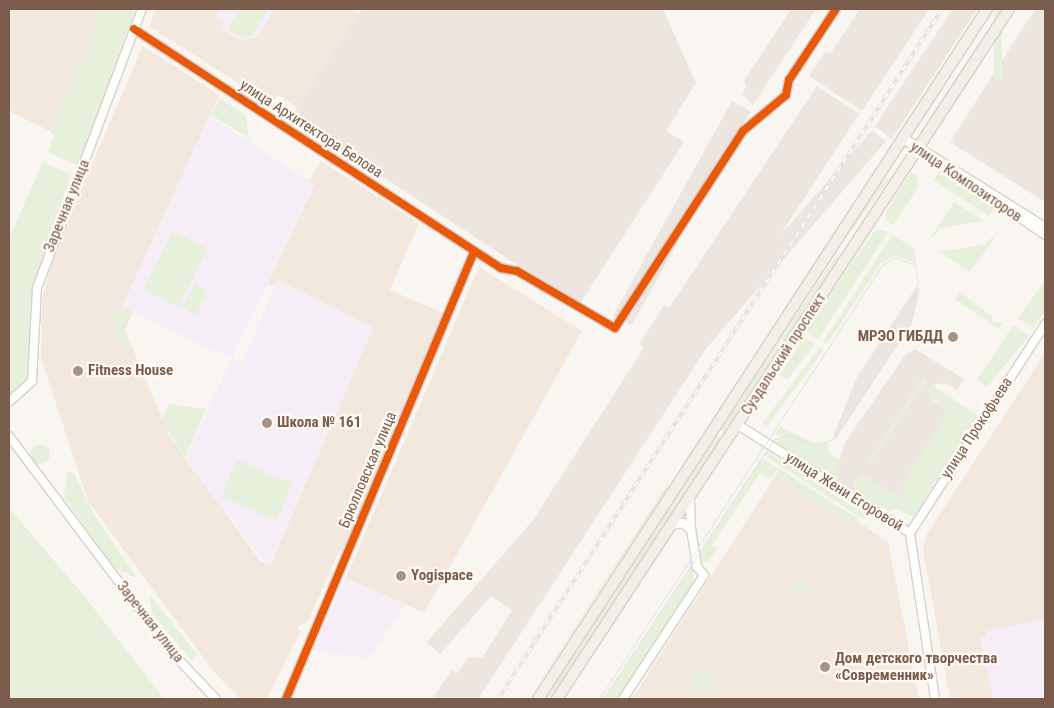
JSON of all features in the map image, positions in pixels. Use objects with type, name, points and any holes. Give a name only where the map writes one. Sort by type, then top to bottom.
[{"type":"main road","name":"Суздальский проспект","points":[[538,699],[987,9]]},
{"type":"main road","name":"Суздальский проспект","points":[[557,699],[738,426],[1009,9]]},
{"type":"main road","points":[[832,249],[842,248],[845,260]]},
{"type":"street","name":"Заречная улица","points":[[9,402],[32,381],[36,288],[142,9]]},
{"type":"street","name":"улица Архитектора Белова","points":[[134,29],[474,251],[615,328],[742,131],[786,95],[792,74],[836,9]]},
{"type":"street","name":"улица Композиторов","points":[[902,138],[1045,227]]},
{"type":"street","name":"улица Композиторов","points":[[918,148],[1045,235]]},
{"type":"street","name":"Брюлловская улица","points":[[286,699],[474,251]]},
{"type":"street","name":"улица Прокофьева","points":[[910,533],[1045,324]]},
{"type":"street","name":"улица Жени Егоровой","points":[[738,426],[910,533],[935,699]]},
{"type":"street","name":"Заречная улица","points":[[9,436],[175,656],[216,699]]},
{"type":"street","points":[[623,699],[704,575],[697,566],[691,530],[690,499]]},
{"type":"street","points":[[672,525],[683,523],[691,530]]},
{"type":"shaded area","points":[[9,9],[104,9],[50,131],[9,111]]},
{"type":"shaded area","points":[[156,9],[219,9],[216,17],[224,22],[220,28],[241,40],[274,9],[351,9],[359,14],[298,108],[278,95],[271,104],[149,26]]},
{"type":"shaded area","points":[[219,9],[274,10],[257,38],[241,40],[220,28],[224,22],[216,17]]},
{"type":"shaded area","points":[[362,9],[663,9],[696,83],[666,131],[684,142],[579,305],[291,117]]},
{"type":"shaded area","points":[[791,9],[816,9],[753,105],[742,94],[746,87],[744,81]]},
{"type":"shaded area","points":[[860,9],[929,9],[862,111],[809,76],[825,52],[830,54]]},
{"type":"shaded area","points":[[953,9],[977,9],[892,139],[875,126]]},
{"type":"shaded area","points":[[1035,9],[1045,9],[1045,202],[950,142]]},
{"type":"shaded area","points":[[143,46],[219,95],[122,307],[134,310],[125,330],[169,436],[261,562],[270,566],[373,328],[278,280],[275,287],[267,284],[315,185],[309,181],[321,161],[419,223],[390,290],[443,313],[343,552],[339,551],[308,621],[298,627],[300,632],[267,699],[240,699],[214,672],[88,501],[41,358],[42,301],[54,253]]},
{"type":"shaded area","points":[[817,86],[859,114],[478,699],[432,699],[452,670],[458,673],[468,657],[482,658],[512,610],[486,593],[640,354],[644,347],[640,343],[664,305],[669,308]]},
{"type":"shaded area","points":[[732,101],[750,111],[632,325],[613,315]]},
{"type":"shaded area","points":[[209,116],[315,185],[232,358],[122,308]]},
{"type":"shaded area","points":[[872,130],[886,142],[440,654],[427,642]]},
{"type":"shaded area","points":[[479,267],[582,331],[424,613],[346,578]]},
{"type":"shaded area","name":"Школа № 161","points":[[278,280],[373,328],[269,567],[185,460],[232,358],[242,363]]},
{"type":"shaded area","points":[[916,287],[920,289],[912,323],[836,439],[833,437],[857,377]]},
{"type":"shaded area","points":[[915,349],[964,379],[957,390],[945,383],[931,385],[931,399],[945,408],[946,417],[902,485],[907,488],[901,499],[863,476],[854,483],[858,495],[832,478],[846,441],[906,354]],"holes":[[[923,378],[927,380],[869,462]]]},
{"type":"shaded area","points":[[1045,353],[1045,699],[950,699],[923,549],[927,534]]},
{"type":"shaded area","points":[[780,469],[888,542],[919,699],[632,699]]},
{"type":"shaded area","points":[[346,578],[405,605],[369,658],[313,651]]},
{"type":"shaded area","points":[[1045,619],[1045,699],[993,699],[980,638],[987,637],[986,631]]},
{"type":"green space","points":[[99,9],[135,9],[79,166],[48,152],[54,136],[50,131],[76,71],[72,69],[79,66],[101,16],[96,14]]},
{"type":"green space","points":[[240,9],[268,9],[251,36],[241,37],[227,30]]},
{"type":"green space","points":[[994,9],[1002,9],[1002,79],[994,79]]},
{"type":"green space","points":[[220,98],[246,116],[249,138],[211,115]]},
{"type":"green space","points":[[43,162],[71,174],[33,288],[28,380],[9,398],[9,238]]},
{"type":"green space","points":[[940,170],[995,206],[989,216],[933,180]]},
{"type":"green space","points":[[911,172],[917,176],[918,188],[892,226],[885,218],[887,210]]},
{"type":"green space","points":[[885,177],[889,180],[841,243],[837,240]]},
{"type":"green space","points":[[954,202],[984,221],[941,228],[929,240]]},
{"type":"green space","points":[[1001,229],[970,272],[939,252],[985,244]]},
{"type":"green space","points":[[881,230],[888,232],[818,339],[809,334],[807,329],[827,298],[874,232]]},
{"type":"green space","points":[[173,231],[208,249],[178,307],[143,289]]},
{"type":"green space","points":[[892,235],[914,248],[916,264],[895,255],[881,263],[827,344],[823,342]]},
{"type":"green space","points":[[837,254],[839,258],[725,433],[720,430]]},
{"type":"green space","points":[[1045,281],[1045,312],[1033,328],[1018,318]]},
{"type":"green space","points":[[195,284],[208,291],[196,315],[182,308]]},
{"type":"green space","points":[[960,292],[993,317],[991,321],[1002,323],[999,329],[955,300]]},
{"type":"green space","points":[[131,308],[123,327],[130,347],[120,351],[109,312]]},
{"type":"green space","points":[[1013,325],[1029,336],[987,387],[977,380]]},
{"type":"green space","points":[[803,337],[815,344],[787,380],[780,376]]},
{"type":"green space","points":[[820,347],[824,350],[767,426],[763,423]]},
{"type":"green space","points":[[923,378],[927,380],[870,463],[869,461]]},
{"type":"green space","points":[[931,384],[979,416],[913,517],[894,508],[891,512],[858,495],[854,483],[863,476],[901,499],[907,488],[902,485],[946,417],[945,408],[929,395]]},
{"type":"green space","points":[[169,404],[206,409],[185,457],[161,421]]},
{"type":"green space","points":[[780,427],[815,443],[826,441],[830,455],[841,459],[836,476],[832,478],[775,443],[783,438],[775,434]]},
{"type":"green space","points":[[717,435],[721,438],[550,699],[545,699]]},
{"type":"green space","points":[[40,444],[47,447],[50,454],[47,461],[40,464],[33,461],[30,454],[33,447]]},
{"type":"green space","points":[[767,451],[865,515],[862,519],[764,455]]},
{"type":"green space","points":[[762,458],[778,468],[770,479],[760,473],[712,545],[717,548],[709,561],[701,563],[698,556]]},
{"type":"green space","points":[[237,460],[292,483],[277,520],[221,497]]},
{"type":"green space","points":[[780,470],[858,519],[853,526],[775,478]]},
{"type":"green space","points":[[68,472],[74,473],[94,515],[137,578],[113,567],[64,497]]},
{"type":"green space","points":[[670,480],[665,493],[528,699]]},
{"type":"green space","points":[[9,508],[85,597],[164,699],[9,699]]},
{"type":"green space","points":[[693,564],[693,586],[618,699],[604,699]]},
{"type":"green space","points":[[800,578],[808,583],[809,587],[804,595],[800,596],[792,591],[791,587],[796,579]]},
{"type":"green space","points":[[149,594],[197,654],[192,661],[152,613]]},
{"type":"green space","points":[[703,669],[712,672],[715,681],[712,690],[703,693],[694,690],[691,681],[694,672]]},
{"type":"tram line","points":[[599,699],[882,265],[895,257],[915,265],[918,280],[910,322],[834,438],[818,446],[788,435],[773,440],[603,699]]},
{"type":"tram line","points":[[854,398],[864,372],[913,297]]},
{"type":"railway","points":[[498,699],[942,9]]},
{"type":"cycle path","points":[[134,29],[501,268],[517,271],[615,328],[743,131],[786,95],[789,80],[836,9]]},
{"type":"cycle path","points":[[286,699],[474,251]]},
{"type":"place","name":"МРЭО ГИБДД","points":[[953,337]]},
{"type":"place","name":"Fitness House","points":[[78,371]]},
{"type":"place","name":"Школа № 161","points":[[267,423]]},
{"type":"place","name":"Yogispace","points":[[401,576]]},
{"type":"place","name":"Дом детского творчества «Современник»","points":[[825,667]]}]
